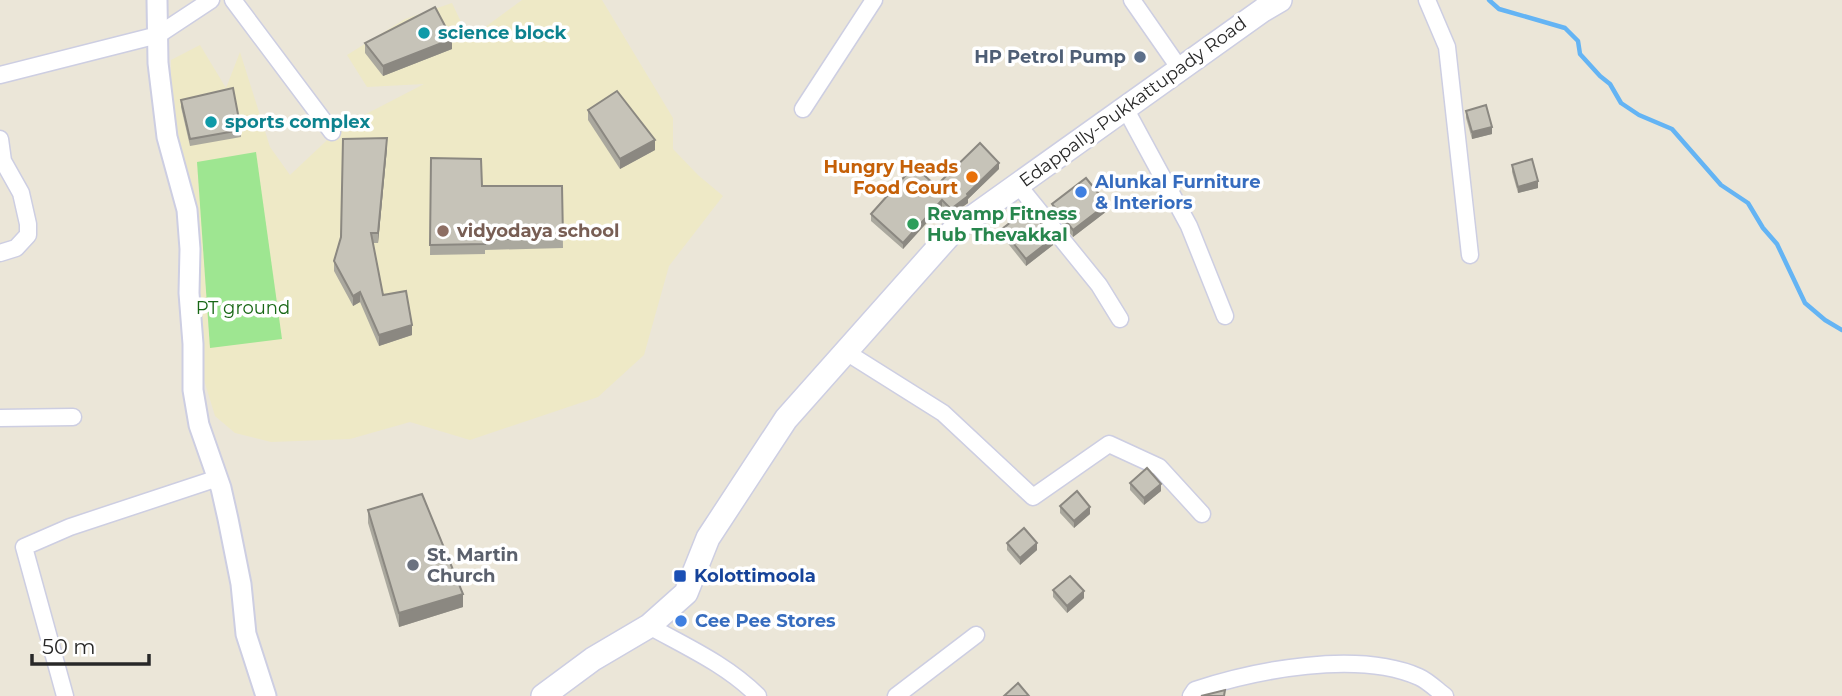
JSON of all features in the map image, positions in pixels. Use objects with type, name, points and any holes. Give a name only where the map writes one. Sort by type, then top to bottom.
[{"type":"main road","name":"Edappally-Pukkattupady Road","points":[[542,696],[593,659],[649,625],[686,593],[708,538],[786,419],[953,231],[1280,0]]},
{"type":"street","points":[[157,0],[158,63],[167,136],[187,210],[193,390],[199,425],[218,478],[228,519],[246,634],[266,696]]},
{"type":"street","points":[[0,75],[158,35],[211,0]]},
{"type":"street","points":[[233,0],[332,132]]},
{"type":"street","points":[[803,109],[874,0]]},
{"type":"street","points":[[1132,0],[1180,69]]},
{"type":"street","points":[[1427,0],[1447,47],[1470,255]]},
{"type":"street","points":[[1125,108],[1189,226],[1225,316]]},
{"type":"street","points":[[0,139],[4,161],[21,193],[28,224],[28,235],[16,248],[0,253]]},
{"type":"street","points":[[1018,185],[1099,285],[1120,319]]},
{"type":"street","points":[[846,352],[943,413],[1033,498],[1110,444],[1160,467],[1202,514]]},
{"type":"street","points":[[0,418],[73,417]]},
{"type":"street","points":[[65,696],[24,547],[70,527],[218,478]]},
{"type":"street","points":[[649,625],[723,667],[758,696]]},
{"type":"street","points":[[896,696],[976,635]]},
{"type":"street","points":[[1191,696],[1195,690],[1232,678],[1310,665],[1391,667],[1421,678],[1445,696]]},
{"type":"shaded area","name":"vidyodaya school","points":[[522,0],[602,0],[673,118],[673,149],[723,196],[669,266],[644,355],[598,397],[470,440],[410,422],[350,439],[271,442],[235,433],[215,416],[193,344],[200,291],[171,93],[171,60],[200,45],[226,88],[240,52],[270,147],[290,175],[341,127],[424,84],[367,87],[347,55],[405,19],[452,3],[469,39]]},
{"type":"green space","name":"PT ground","points":[[256,152],[282,339],[210,348],[197,162]]},
{"type":"building","name":"science block","points":[[435,7],[452,39],[383,66],[365,43]]},
{"type":"building","name":"sports complex","points":[[233,88],[241,130],[190,139],[181,100]]},
{"type":"building","points":[[617,91],[655,140],[620,159],[588,110]]},
{"type":"building","points":[[1486,105],[1492,127],[1472,132],[1466,111]]},
{"type":"building","points":[[387,138],[378,233],[371,233],[383,295],[406,291],[412,325],[379,335],[360,292],[353,296],[334,261],[341,237],[343,139]]},
{"type":"building","points":[[980,143],[999,163],[968,196],[951,209],[942,200],[903,243],[871,214],[914,166],[936,186]]},
{"type":"building","points":[[431,158],[481,159],[482,186],[562,186],[563,238],[485,239],[485,244],[430,245]]},
{"type":"building","points":[[1532,159],[1538,181],[1518,187],[1512,165]]},
{"type":"building","points":[[1086,178],[1107,204],[1073,230],[1052,204]]},
{"type":"building","points":[[1029,208],[1053,238],[1026,259],[1002,229]]},
{"type":"building","points":[[1147,468],[1161,484],[1144,498],[1130,483]]},
{"type":"building","points":[[1077,491],[1090,507],[1074,521],[1060,506]]},
{"type":"building","name":"St. Martin Church","points":[[422,494],[463,594],[399,613],[368,510]]},
{"type":"building","points":[[1024,528],[1037,543],[1020,558],[1007,543]]},
{"type":"building","points":[[1070,576],[1084,591],[1067,606],[1053,590]]},
{"type":"building","points":[[1018,683],[1029,696],[1004,696]]},
{"type":"building","points":[[1225,690],[1224,696],[1201,696]]},
{"type":"waterway","points":[[1489,0],[1499,9],[1565,28],[1578,41],[1580,54],[1610,84],[1621,103],[1639,115],[1672,129],[1721,185],[1748,203],[1763,228],[1777,244],[1805,303],[1842,330]]},
{"type":"place","name":"science block","points":[[424,33]]},
{"type":"place","name":"HP Petrol Pump","points":[[1140,57]]},
{"type":"place","name":"sports complex","points":[[211,122]]},
{"type":"place","name":"Hungry Heads Food Court","points":[[972,177]]},
{"type":"place","name":"Alunkal Furniture & Interiors","points":[[1081,192]]},
{"type":"place","name":"Revamp Fitness Hub Thevakkal","points":[[913,224]]},
{"type":"place","name":"vidyodaya school","points":[[443,231]]},
{"type":"place","name":"St. Martin Church","points":[[413,565]]},
{"type":"place","name":"Kolottimoola","points":[[680,576]]},
{"type":"place","name":"Cee Pee Stores","points":[[681,621]]}]
